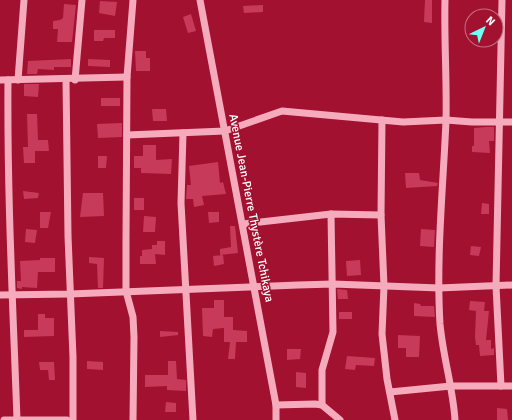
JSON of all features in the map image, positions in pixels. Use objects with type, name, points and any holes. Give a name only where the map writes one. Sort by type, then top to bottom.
[{"type":"street","points":[[18,80],[24,0]]},
{"type":"street","points":[[75,80],[82,0]]},
{"type":"street","points":[[133,0],[127,77],[126,292],[133,317],[134,331],[134,420]]},
{"type":"street","name":"Avenue Jean-Pierre Thystère Tchikaya","points":[[200,0],[276,405],[276,420]]},
{"type":"street","points":[[445,0],[446,120],[441,205],[439,288],[443,350],[451,386],[455,420]]},
{"type":"street","points":[[501,386],[496,286],[501,122],[502,0]]},
{"type":"street","points":[[0,80],[75,80],[127,77]]},
{"type":"street","points":[[8,80],[7,156],[17,420]]},
{"type":"street","points":[[66,80],[70,294],[73,357],[72,420]]},
{"type":"street","points":[[127,135],[225,131],[282,111],[307,112],[403,122],[446,120],[512,122]]},
{"type":"street","points":[[382,120],[381,214],[384,286],[382,334],[395,420]]},
{"type":"street","points":[[183,133],[181,203],[192,420]]},
{"type":"street","points":[[243,224],[332,214],[381,214]]},
{"type":"street","points":[[322,405],[322,370],[333,332],[332,214]]},
{"type":"street","points":[[0,295],[70,294],[332,284],[439,288],[512,286]]},
{"type":"street","points":[[390,392],[451,386],[512,386]]},
{"type":"street","points":[[276,405],[322,405],[340,420]]},
{"type":"street","points":[[4,420],[67,420]]},
{"type":"building","points":[[425,0],[432,0],[432,23],[424,22]]},
{"type":"building","points":[[100,1],[117,2],[115,16],[99,13]]},
{"type":"building","points":[[64,4],[76,5],[72,42],[57,42],[58,29],[53,29],[53,21],[63,18]]},
{"type":"building","points":[[263,5],[263,12],[244,13],[243,6]]},
{"type":"building","points":[[191,14],[196,31],[188,33],[183,17]]},
{"type":"building","points":[[94,30],[115,30],[115,38],[104,38],[103,41],[94,41]]},
{"type":"building","points":[[135,51],[146,51],[146,58],[150,58],[150,71],[136,71]]},
{"type":"building","points":[[71,59],[71,67],[54,67],[54,70],[38,69],[37,74],[27,74],[28,61]]},
{"type":"building","points":[[88,59],[110,60],[110,67],[88,66]]},
{"type":"building","points":[[24,84],[39,84],[38,97],[24,96]]},
{"type":"building","points":[[101,98],[120,98],[120,106],[101,106]]},
{"type":"building","points":[[152,109],[166,109],[167,121],[153,121]]},
{"type":"building","points":[[27,114],[37,114],[38,140],[48,140],[49,151],[35,151],[35,163],[24,163],[23,147],[28,147]]},
{"type":"building","points":[[122,123],[122,137],[98,138],[97,124]]},
{"type":"building","points":[[494,127],[494,141],[489,141],[490,153],[472,152],[472,146],[474,146],[474,128]]},
{"type":"building","points":[[143,145],[156,145],[156,160],[172,159],[171,174],[141,173],[141,168],[134,168],[134,156],[143,156]]},
{"type":"building","points":[[98,156],[107,156],[106,168],[98,168]]},
{"type":"building","points":[[218,162],[220,183],[223,182],[226,194],[202,196],[204,205],[194,207],[193,199],[186,199],[187,185],[191,185],[189,166]]},
{"type":"building","points":[[405,173],[419,173],[420,180],[438,183],[437,186],[406,188]]},
{"type":"building","points":[[23,191],[39,193],[38,198],[24,199]]},
{"type":"building","points":[[83,193],[103,193],[104,216],[80,217]]},
{"type":"building","points":[[134,198],[144,198],[144,210],[134,210]]},
{"type":"building","points":[[482,203],[489,204],[489,214],[481,214]]},
{"type":"building","points":[[40,212],[51,212],[48,228],[40,228]]},
{"type":"building","points":[[208,212],[219,212],[219,222],[209,223]]},
{"type":"building","points":[[144,216],[156,217],[155,232],[143,232]]},
{"type":"building","points":[[230,226],[235,226],[238,253],[220,255],[220,249],[231,247]]},
{"type":"building","points":[[26,229],[37,230],[35,243],[25,242]]},
{"type":"building","points":[[421,229],[435,230],[434,247],[420,246]]},
{"type":"building","points":[[157,241],[165,241],[165,255],[155,254],[156,264],[140,264],[142,250],[152,249],[152,245],[157,245]]},
{"type":"building","points":[[471,246],[481,247],[479,256],[470,255]]},
{"type":"building","points":[[223,255],[224,264],[214,266],[213,256]]},
{"type":"building","points":[[89,257],[104,258],[103,288],[98,288],[97,264],[89,263]]},
{"type":"building","points":[[40,258],[55,258],[55,272],[38,272],[37,288],[17,288],[17,281],[21,281],[20,261],[40,260]]},
{"type":"building","points":[[360,260],[361,275],[347,276],[346,261]]},
{"type":"building","points":[[337,289],[347,290],[348,299],[338,299]]},
{"type":"building","points":[[214,300],[224,300],[224,317],[233,317],[233,330],[247,331],[247,342],[236,342],[235,359],[228,359],[230,342],[224,342],[224,328],[213,329],[212,337],[203,336],[202,308],[214,308]]},
{"type":"building","points":[[470,301],[485,302],[484,311],[489,311],[486,340],[491,340],[491,349],[494,348],[494,355],[480,356],[479,345],[476,345],[475,337],[476,311],[469,310]]},
{"type":"building","points":[[414,303],[420,304],[421,306],[434,306],[435,317],[414,316]]},
{"type":"building","points":[[339,312],[352,312],[352,319],[339,319]]},
{"type":"building","points":[[38,314],[45,314],[45,318],[54,318],[54,336],[24,337],[24,330],[38,330]]},
{"type":"building","points":[[160,331],[178,332],[178,335],[160,337]]},
{"type":"building","points":[[398,335],[420,336],[419,357],[406,357],[406,348],[398,348]]},
{"type":"building","points":[[287,349],[301,349],[300,359],[287,360]]},
{"type":"building","points":[[347,356],[375,358],[374,366],[356,365],[355,370],[345,369]]},
{"type":"building","points":[[87,361],[103,362],[103,370],[87,369]]},
{"type":"building","points":[[168,361],[176,361],[177,379],[186,380],[186,391],[167,390],[167,386],[145,387],[145,375],[168,375]]},
{"type":"building","points":[[39,362],[54,362],[55,380],[49,380],[48,370],[40,370]]},
{"type":"building","points":[[296,372],[306,373],[306,388],[296,387]]},
{"type":"building","points":[[166,402],[176,403],[176,412],[165,412]]},
{"type":"building","points":[[497,408],[507,409],[508,420],[497,420]]}]
